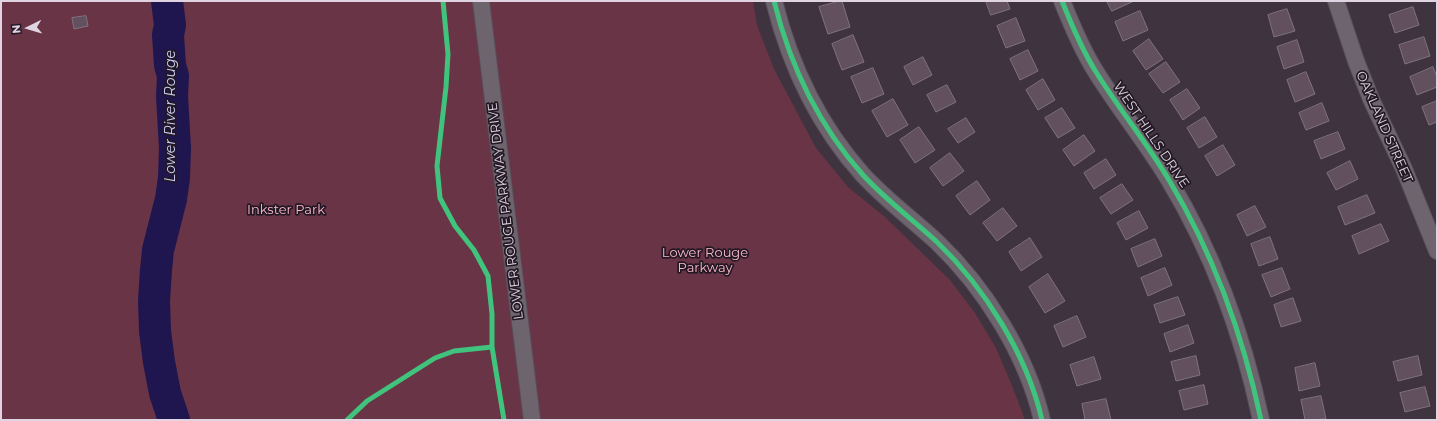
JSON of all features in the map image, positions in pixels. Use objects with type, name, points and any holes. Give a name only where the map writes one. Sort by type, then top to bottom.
[{"type":"street","name":"LOWER ROUGE PARKWAY DRIVE","points":[[481,1],[532,420]]},
{"type":"street","points":[[774,1],[787,45],[801,79],[812,102],[835,140],[863,174],[887,199],[937,242],[956,261],[973,282],[1001,323],[1014,346],[1025,370],[1042,420]]},
{"type":"street","name":"WEST HILLS DRIVE","points":[[1062,1],[1074,30],[1096,73],[1168,178],[1186,209],[1212,261],[1235,321],[1253,382],[1261,420]]},
{"type":"street","name":"OAKLAND STREET","points":[[1336,1],[1368,93],[1404,169],[1437,251]]},
{"type":"green space","name":"Inkster Park","points":[[1,1],[753,1],[757,25],[774,69],[816,148],[848,187],[885,217],[950,280],[975,313],[996,348],[1025,420],[1,420]]},
{"type":"building","points":[[842,1],[850,27],[828,34],[819,7]]},
{"type":"building","points":[[986,1],[1007,1],[1010,9],[991,15]]},
{"type":"building","points":[[1107,1],[1134,1],[1112,11]]},
{"type":"building","points":[[1413,7],[1419,25],[1395,33],[1389,15]]},
{"type":"building","points":[[1287,9],[1295,31],[1274,37],[1268,15]]},
{"type":"building","points":[[1140,11],[1148,30],[1123,41],[1115,22]]},
{"type":"building","points":[[86,16],[88,26],[74,29],[72,18]]},
{"type":"building","points":[[1016,18],[1025,41],[1006,48],[997,26]]},
{"type":"building","points":[[853,35],[864,62],[842,70],[832,44]]},
{"type":"building","points":[[1424,37],[1430,56],[1405,64],[1399,45]]},
{"type":"building","points":[[1149,39],[1163,59],[1146,70],[1133,51]]},
{"type":"building","points":[[1297,40],[1304,62],[1284,69],[1277,47]]},
{"type":"building","points":[[1028,50],[1038,71],[1020,80],[1010,59]]},
{"type":"building","points":[[923,57],[932,75],[913,85],[904,67]]},
{"type":"building","points":[[1166,62],[1180,82],[1163,93],[1149,74]]},
{"type":"building","points":[[1433,67],[1437,77],[1437,87],[1417,95],[1410,77]]},
{"type":"building","points":[[873,68],[884,94],[862,103],[851,77]]},
{"type":"building","points":[[1306,72],[1315,94],[1295,102],[1287,80]]},
{"type":"building","points":[[1043,79],[1055,100],[1038,110],[1026,90]]},
{"type":"building","points":[[947,85],[956,102],[936,112],[927,95]]},
{"type":"building","points":[[1187,89],[1200,108],[1183,120],[1170,100]]},
{"type":"building","points":[[893,99],[908,125],[887,137],[872,111]]},
{"type":"building","points":[[1437,101],[1437,122],[1429,125],[1422,107]]},
{"type":"building","points":[[1322,103],[1329,121],[1306,130],[1299,113]]},
{"type":"building","points":[[1062,108],[1075,128],[1058,138],[1045,118]]},
{"type":"building","points":[[1205,117],[1217,137],[1199,148],[1187,128]]},
{"type":"building","points":[[966,118],[975,132],[958,143],[948,129]]},
{"type":"building","points":[[919,127],[935,150],[915,163],[900,140]]},
{"type":"building","points":[[1338,132],[1345,149],[1321,159],[1314,141]]},
{"type":"building","points":[[1084,135],[1095,151],[1074,166],[1063,150]]},
{"type":"building","points":[[1223,145],[1235,165],[1217,176],[1205,156]]},
{"type":"building","points":[[950,153],[964,171],[943,186],[930,168]]},
{"type":"building","points":[[1106,159],[1116,175],[1094,189],[1084,173]]},
{"type":"building","points":[[1350,161],[1358,179],[1336,190],[1327,173]]},
{"type":"building","points":[[977,181],[990,200],[970,215],[956,196]]},
{"type":"building","points":[[1122,184],[1133,200],[1111,214],[1100,198]]},
{"type":"building","points":[[1367,195],[1375,213],[1345,225],[1338,207]]},
{"type":"building","points":[[1255,206],[1266,227],[1247,236],[1237,215]]},
{"type":"building","points":[[1003,208],[1017,226],[997,241],[983,223]]},
{"type":"building","points":[[1139,211],[1148,228],[1126,240],[1117,223]]},
{"type":"building","points":[[1381,224],[1389,241],[1359,254],[1352,236]]},
{"type":"building","points":[[1270,237],[1278,259],[1259,266],[1251,244]]},
{"type":"building","points":[[1030,238],[1042,257],[1021,271],[1009,252]]},
{"type":"building","points":[[1155,239],[1162,256],[1138,267],[1131,249]]},
{"type":"building","points":[[1165,268],[1172,285],[1148,296],[1141,278]]},
{"type":"building","points":[[1282,268],[1290,289],[1271,297],[1262,275]]},
{"type":"building","points":[[1048,274],[1065,301],[1045,313],[1029,287]]},
{"type":"building","points":[[1178,297],[1185,315],[1160,323],[1154,305]]},
{"type":"building","points":[[1293,298],[1301,321],[1281,327],[1274,305]]},
{"type":"building","points":[[1077,316],[1086,337],[1063,347],[1054,326]]},
{"type":"building","points":[[1188,325],[1194,343],[1170,352],[1164,334]]},
{"type":"building","points":[[1196,356],[1200,375],[1176,381],[1171,362]]},
{"type":"building","points":[[1418,356],[1422,375],[1398,381],[1393,362]]},
{"type":"building","points":[[1094,357],[1101,379],[1077,386],[1070,365]]},
{"type":"building","points":[[1315,363],[1320,386],[1299,391],[1295,368]]},
{"type":"building","points":[[1204,385],[1208,404],[1184,410],[1179,391]]},
{"type":"building","points":[[1425,387],[1430,406],[1405,412],[1400,393]]},
{"type":"building","points":[[1321,396],[1326,419],[1305,420],[1301,400]]},
{"type":"building","points":[[1106,399],[1111,420],[1085,420],[1082,404]]},
{"type":"waterway","name":"Lower River Rouge","points":[[167,1],[170,25],[168,35],[170,65],[173,76],[172,96],[175,148],[174,178],[171,199],[158,250],[154,301],[155,331],[159,362],[165,393],[174,420]]},
{"type":"cycle path","points":[[443,1],[448,54],[446,87],[437,166],[440,198],[455,226],[474,250],[488,276],[492,314],[492,347],[504,420]]},
{"type":"cycle path","points":[[774,1],[788,48],[808,94],[833,136],[863,175],[937,242],[972,280],[1002,324],[1015,347],[1026,371],[1042,420]]},
{"type":"cycle path","points":[[1062,1],[1091,64],[1169,180],[1200,237],[1236,326],[1254,388],[1261,420]]},
{"type":"cycle path","points":[[347,420],[367,401],[435,358],[454,351],[492,347]]},
{"type":"park label","name":"Lower Rouge Parkway","points":[[705,260]]}]
